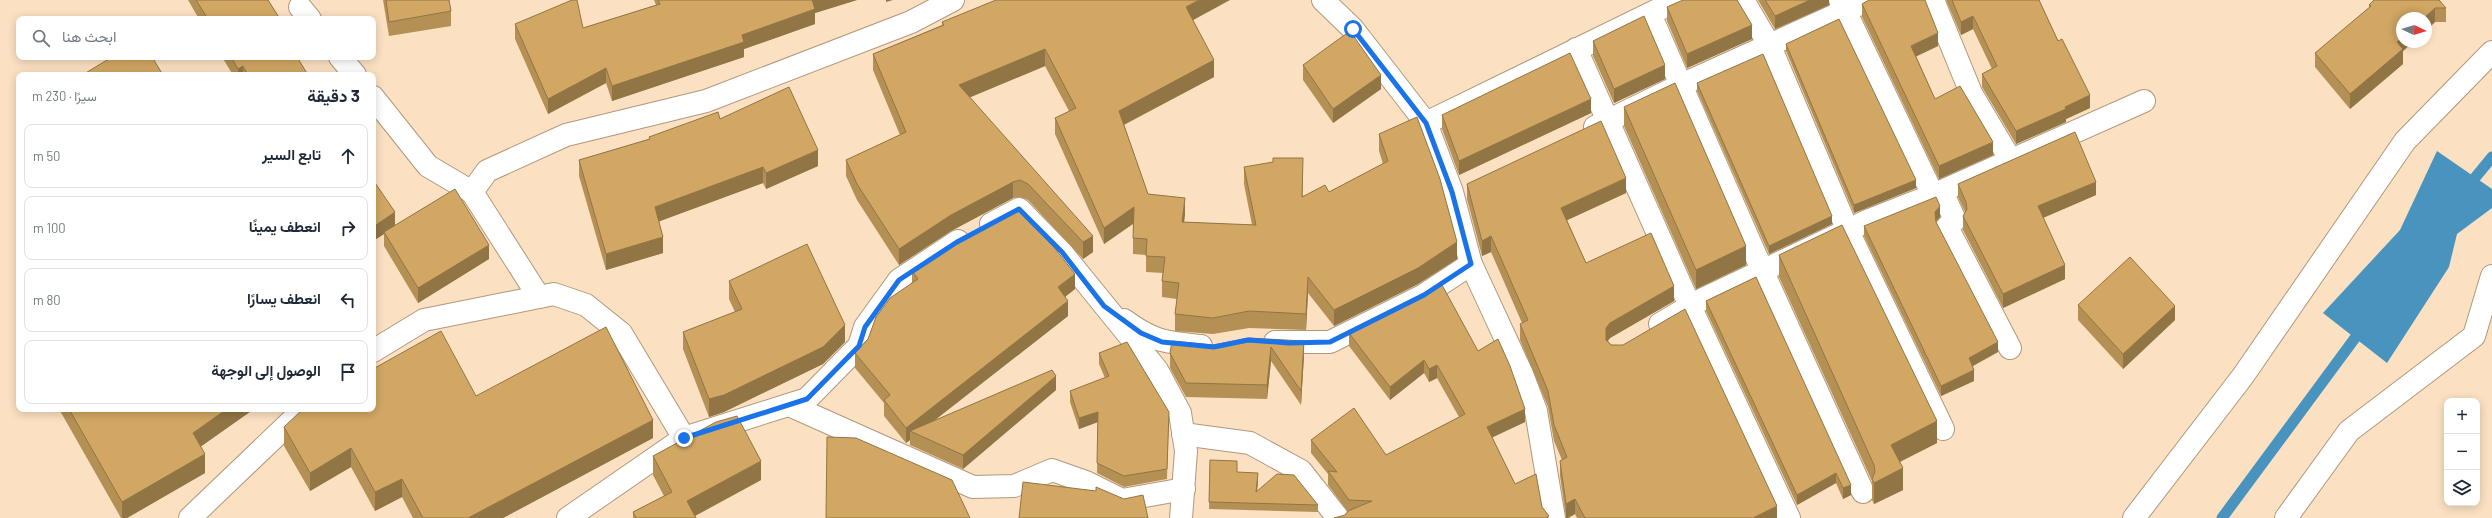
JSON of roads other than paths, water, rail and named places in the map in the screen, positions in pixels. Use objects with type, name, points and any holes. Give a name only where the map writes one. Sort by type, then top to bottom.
[{"type":"street","points":[[472,192],[487,171],[566,135],[706,102],[911,22],[953,0]]},
{"type":"street","points":[[1323,0],[1353,29],[1426,123],[1452,192],[1471,264],[1522,374],[1536,411],[1554,518]]},
{"type":"street","points":[[1426,123],[1678,0]]},
{"type":"street","points":[[1743,0],[1770,46],[1848,231],[1943,429]]},
{"type":"street","points":[[1573,137],[1681,85],[1770,46],[1843,6],[1870,0]]},
{"type":"street","points":[[1933,0],[1971,93],[2010,159]]},
{"type":"street","points":[[1843,6],[1933,195]]},
{"type":"street","points":[[1650,14],[1763,272],[1863,492]]},
{"type":"street","points":[[1576,49],[1690,306],[1789,518]]},
{"type":"street","points":[[2134,518],[2243,376],[2405,140],[2492,52]]},
{"type":"street","points":[[342,60],[352,72]]},
{"type":"street","points":[[376,101],[428,166],[472,192],[539,297]]},
{"type":"street","points":[[1644,333],[1690,306],[1848,231],[1933,195],[2010,159],[2144,101]]},
{"type":"street","points":[[1452,192],[1474,182]]},
{"type":"street","points":[[1933,195],[1944,196],[1955,220],[1947,227],[2010,348]]},
{"type":"street","points":[[568,518],[684,438],[807,399],[859,346],[865,327],[899,280],[957,242],[1019,209],[1062,252],[1157,370],[1180,413],[1186,451],[1184,489],[1180,518]]},
{"type":"street","points":[[1255,340],[1289,343],[1330,342],[1424,295],[1471,264]]},
{"type":"street","points":[[2286,518],[2349,431],[2474,336],[2492,276]]},
{"type":"street","points":[[376,349],[424,320],[554,294],[586,305],[621,333],[684,438]]},
{"type":"street","points":[[1104,306],[1141,333],[1162,342],[1214,347],[1221,345]]},
{"type":"street","points":[[789,405],[973,487],[1014,486],[1052,470],[1086,482],[1122,500],[1184,489]]},
{"type":"street","points":[[190,518],[301,412]]},
{"type":"street","points":[[1183,434],[1250,444],[1301,471],[1338,518]]},
{"type":"water","points":[[2437,151],[2492,189],[2492,208],[2457,234],[2449,267],[2387,363],[2323,313],[2400,230]]},
{"type":"waterway","points":[[2474,179],[2492,157]]},
{"type":"waterway","points":[[2222,518],[2355,338]]}]
